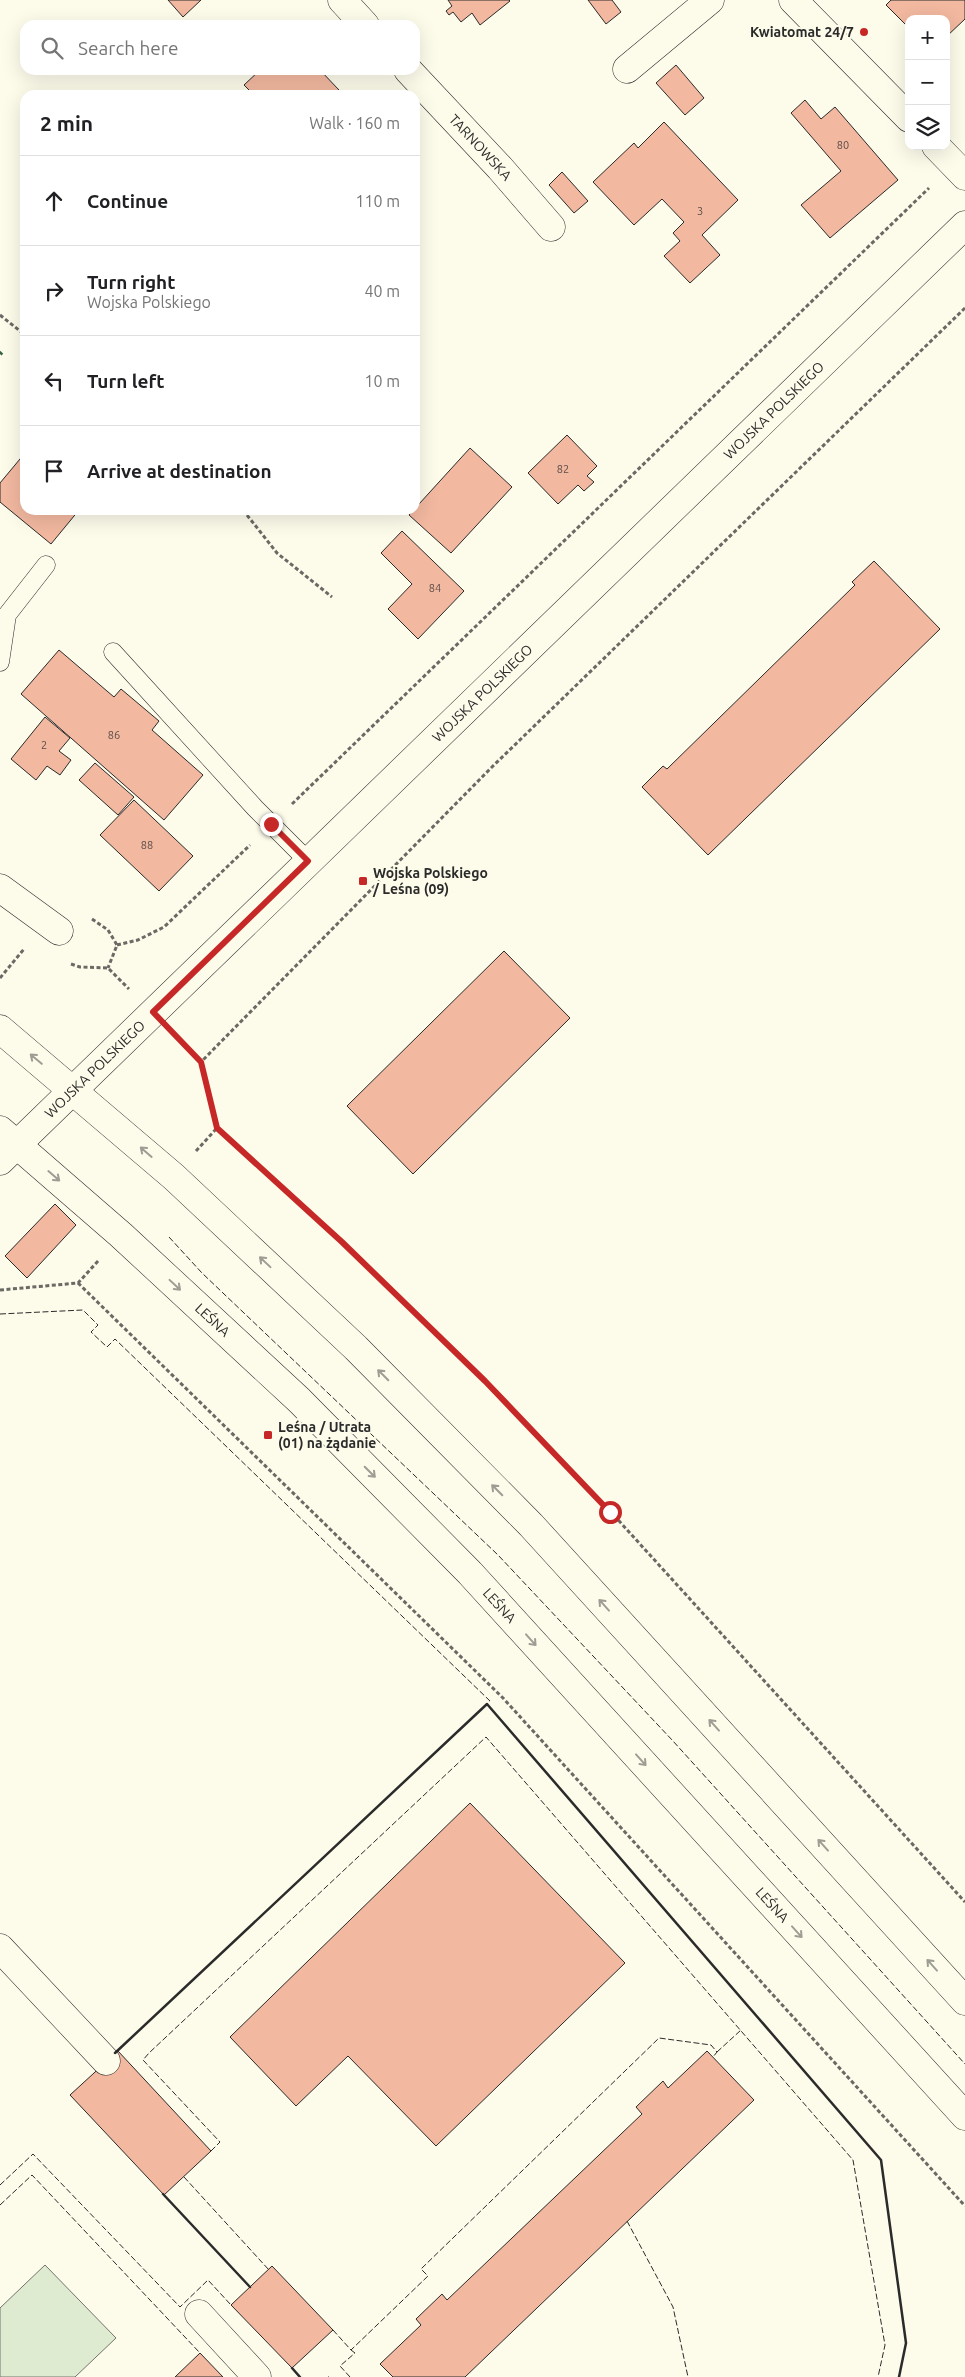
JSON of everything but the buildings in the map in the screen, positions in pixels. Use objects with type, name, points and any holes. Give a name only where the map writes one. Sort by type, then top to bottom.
[{"type":"main road","points":[[342,0],[360,20]]},
{"type":"main road","points":[[627,68],[710,0]]},
{"type":"main road","points":[[793,0],[905,114]]},
{"type":"main road","name":"TARNOWSKA","points":[[413,75],[500,168],[551,227]]},
{"type":"main road","name":"WOJSKA POLSKIEGO","points":[[6,1145],[73,1090],[965,225]]},
{"type":"main road","points":[[0,888],[59,931]]},
{"type":"main road","points":[[0,1029],[174,1177],[356,1348],[531,1525],[965,2001]]},
{"type":"main road","name":"LEŚNA","points":[[6,1145],[121,1235],[299,1400],[470,1573],[965,2116]]},
{"type":"main road","points":[[0,1948],[106,2061]]},
{"type":"main road","points":[[199,2314],[257,2377]]},
{"type":"lane","points":[[0,662],[8,615],[46,565]]},
{"type":"lane","points":[[113,652],[271,824],[308,861]]},
{"type":"path","points":[[117,945],[138,940],[164,927],[952,162]]},
{"type":"path","points":[[201,1062],[492,767],[965,308]]},
{"type":"path","points":[[0,315],[20,331]]},
{"type":"path","points":[[247,515],[277,553],[332,597]]},
{"type":"path","points":[[0,978],[30,943]]},
{"type":"path","points":[[63,961],[80,967],[108,968],[201,1062],[217,1128],[342,1242],[485,1381],[610,1512],[965,1902]]},
{"type":"path","points":[[78,1283],[503,1698],[965,2206]]},
{"type":"green space","points":[[45,2265],[116,2338],[75,2377],[0,2377],[0,2308]]},
{"type":"fence","points":[[169,1237],[202,1273],[498,1555],[673,1741],[965,2064]]},
{"type":"fence","points":[[0,1314],[83,1310],[98,1325],[91,1332],[107,1347],[115,1339],[490,1701],[487,1704]]},
{"type":"fence","points":[[211,2151],[220,2142],[143,2060],[486,1737],[853,2160],[885,2345],[878,2377]]},
{"type":"fence","points":[[717,2052],[741,2030]]},
{"type":"fence","points":[[333,2330],[351,2350],[428,2276],[421,2269],[659,2038],[711,2045],[717,2052],[713,2057]]},
{"type":"fence","points":[[0,2185],[33,2154],[180,2307],[208,2280],[231,2305]]},
{"type":"fence","points":[[0,2205],[32,2175],[200,2353]]},
{"type":"fence","points":[[184,2177],[269,2270]]},
{"type":"fence","points":[[627,2221],[673,2307],[688,2377]]},
{"type":"fence","points":[[350,2377],[340,2366],[355,2353],[351,2350]]},
{"type":"wall","points":[[115,2053],[487,1704],[881,2160],[906,2343],[899,2377]]},
{"type":"wall","points":[[163,2194],[250,2287]]},
{"type":"wall","points":[[292,2368],[300,2377]]},
{"type":"place","name":"Kwiatomat 24/7","points":[[864,32]]},
{"type":"place","name":"Wojska Polskiego / Leśna (09)","points":[[363,881]]},
{"type":"place","name":"Leśna / Utrata (01) na żądanie","points":[[268,1435]]},
{"type":"route","points":[[271,824],[308,861],[153,1012],[201,1062],[217,1128],[342,1242],[485,1381],[610,1512]]}]
